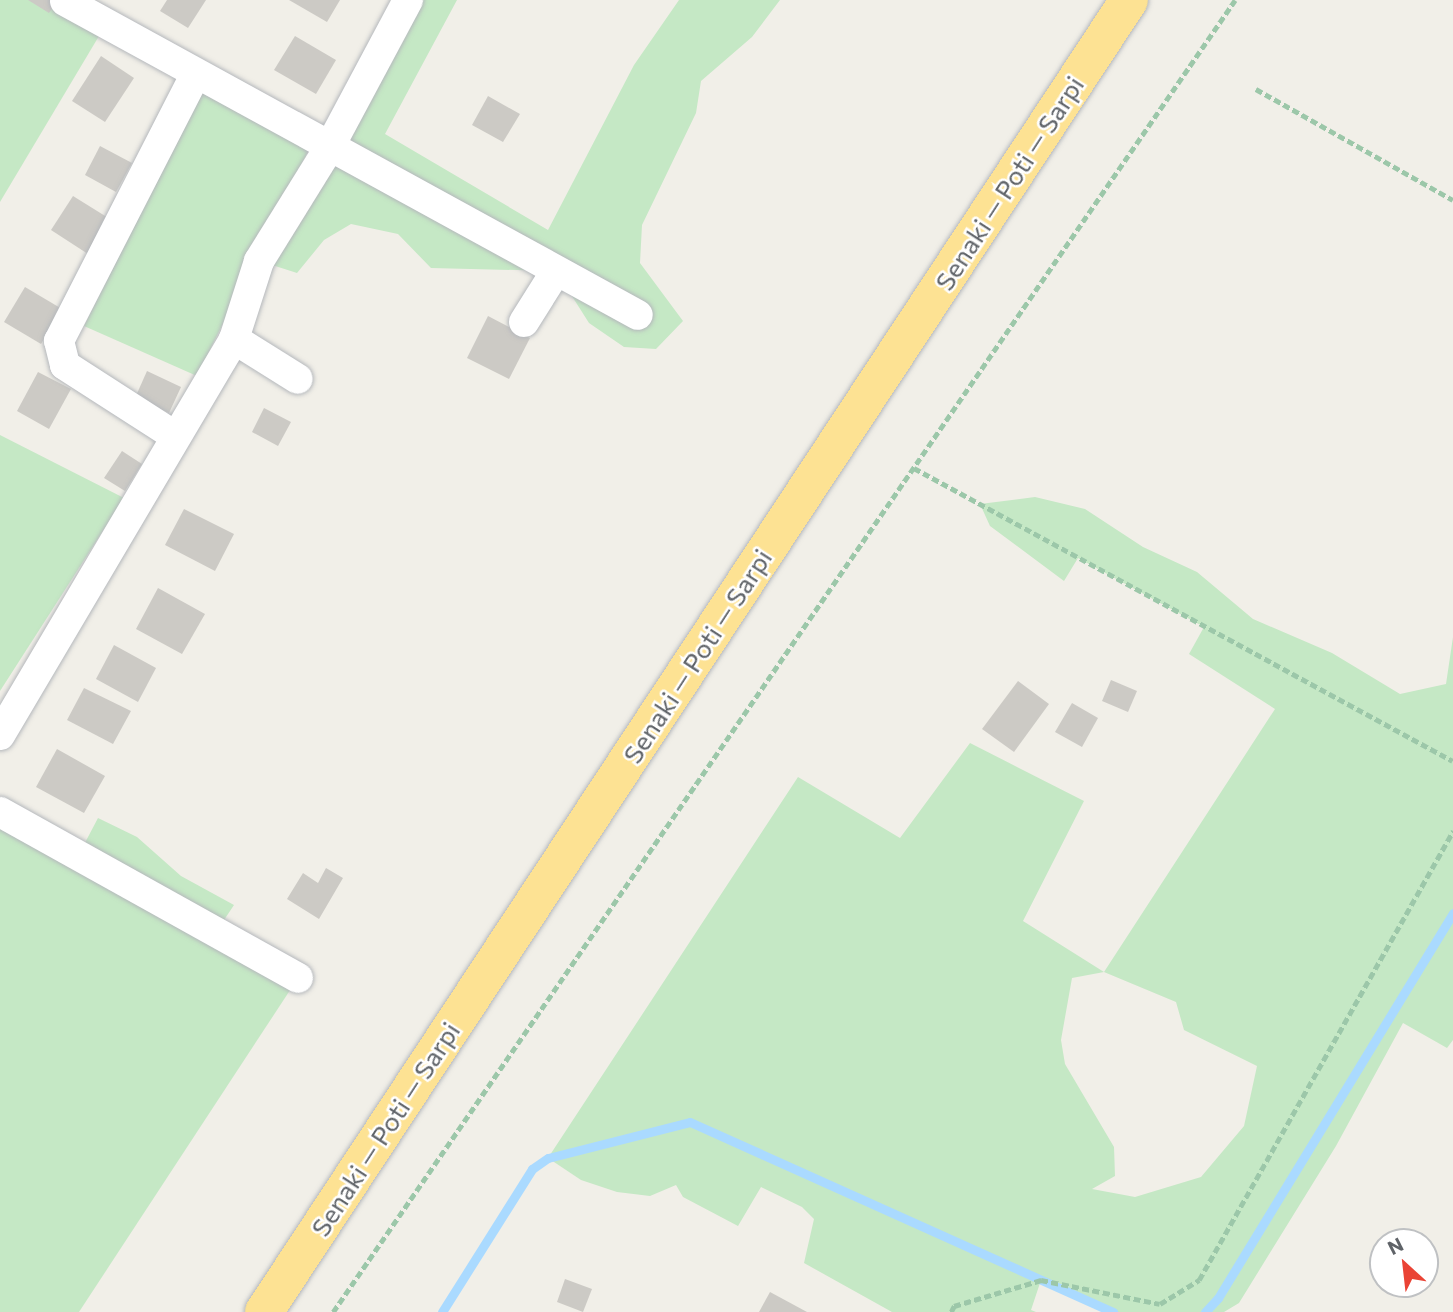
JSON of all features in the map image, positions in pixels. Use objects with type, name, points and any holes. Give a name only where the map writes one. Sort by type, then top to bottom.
[{"type":"highway","name":"Senaki — Poti — Sarpi","points":[[264,1312],[1129,0]]},
{"type":"street","points":[[0,735],[174,436],[234,339],[259,261],[329,148],[408,0]]},
{"type":"street","points":[[65,1],[195,75],[638,315]]},
{"type":"street","points":[[174,436],[65,365],[59,341],[195,75]]},
{"type":"street","points":[[524,322],[556,271]]},
{"type":"street","points":[[234,339],[298,379]]},
{"type":"street","points":[[0,812],[298,978]]},
{"type":"path","points":[[333,1312],[1235,0]]},
{"type":"path","points":[[1256,89],[1453,200]]},
{"type":"path","points":[[914,468],[1453,761]]},
{"type":"path","points":[[951,1312],[954,1306],[1041,1280],[1160,1304],[1199,1280],[1453,831]]},
{"type":"green space","points":[[0,0],[66,0],[99,36],[0,202]]},
{"type":"green space","points":[[415,0],[457,0],[385,134],[548,230],[634,65],[679,0],[780,0],[752,37],[701,81],[696,113],[642,225],[640,263],[683,321],[656,349],[624,347],[589,323],[556,271],[431,268],[398,234],[351,224],[324,240],[297,273],[269,264]]},
{"type":"green space","points":[[202,90],[309,149],[197,376],[84,326]]},
{"type":"green space","points":[[0,435],[124,498],[0,691]]},
{"type":"green space","points":[[1035,497],[1085,509],[1143,547],[1197,572],[1253,619],[1332,653],[1400,694],[1446,684],[1453,637],[1453,1040],[1447,1048],[1403,1023],[1336,1146],[1239,1303],[1224,1312],[1113,1312],[1041,1280],[1031,1310],[1036,1312],[892,1312],[804,1263],[814,1219],[802,1207],[761,1187],[738,1226],[683,1197],[676,1185],[650,1196],[617,1192],[581,1180],[548,1158],[798,777],[900,838],[970,743],[1084,801],[1023,921],[1104,972],[1275,709],[1189,654],[1204,627],[1078,558],[1064,581],[990,526],[980,504]],"holes":[[[1104,972],[1176,1002],[1184,1030],[1257,1066],[1244,1126],[1201,1177],[1135,1197],[1092,1189],[1115,1176],[1114,1147],[1065,1064],[1061,1040],[1072,978]]]},
{"type":"green space","points":[[98,818],[137,837],[181,876],[234,905],[216,932],[78,856]]},
{"type":"green space","points":[[0,824],[298,978],[79,1312],[0,1312]]},
{"type":"building","points":[[28,0],[58,0],[49,13]]},
{"type":"building","points":[[167,0],[206,0],[188,28],[160,11]]},
{"type":"building","points":[[289,0],[340,0],[327,22]]},
{"type":"building","points":[[295,36],[336,60],[316,94],[274,70]]},
{"type":"building","points":[[101,56],[134,78],[105,122],[72,101]]},
{"type":"building","points":[[488,96],[520,114],[503,142],[472,125]]},
{"type":"building","points":[[100,146],[132,163],[116,192],[85,175]]},
{"type":"building","points":[[73,196],[110,219],[88,254],[51,230]]},
{"type":"building","points":[[25,287],[62,309],[41,344],[4,322]]},
{"type":"building","points":[[488,316],[530,338],[509,379],[467,358]]},
{"type":"building","points":[[147,371],[181,387],[169,413],[135,398]]},
{"type":"building","points":[[38,372],[71,389],[49,429],[17,411]]},
{"type":"building","points":[[264,408],[291,422],[278,446],[252,432]]},
{"type":"building","points":[[122,451],[142,464],[125,491],[104,478]]},
{"type":"building","points":[[184,509],[234,534],[215,571],[165,545]]},
{"type":"building","points":[[158,588],[205,614],[182,654],[136,629]]},
{"type":"building","points":[[114,645],[156,668],[138,702],[96,679]]},
{"type":"building","points":[[1111,680],[1137,691],[1128,712],[1102,701]]},
{"type":"building","points":[[1018,681],[1049,704],[1014,752],[982,729]]},
{"type":"building","points":[[84,688],[131,711],[113,744],[67,720]]},
{"type":"building","points":[[1072,703],[1098,718],[1082,747],[1055,732]]},
{"type":"building","points":[[57,749],[105,776],[84,813],[36,787]]},
{"type":"building","points":[[326,868],[343,878],[319,919],[287,899],[303,873],[318,883]]},
{"type":"building","points":[[565,1279],[592,1289],[583,1312],[557,1302]]},
{"type":"building","points":[[770,1292],[807,1312],[759,1312]]},
{"type":"waterway","points":[[1205,1312],[1218,1298],[1453,913]]},
{"type":"waterway","points":[[442,1312],[532,1169],[548,1158],[690,1122],[1113,1312]]}]
